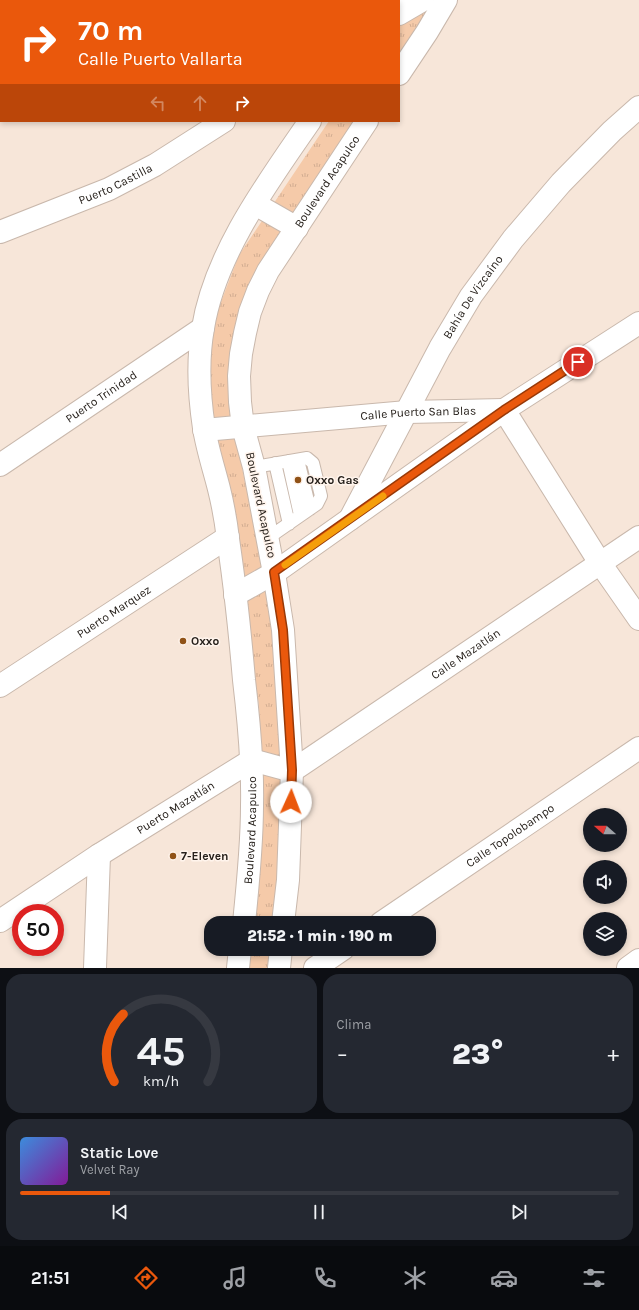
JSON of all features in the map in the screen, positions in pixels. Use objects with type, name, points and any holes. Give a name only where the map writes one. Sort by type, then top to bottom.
[{"type":"street","points":[[400,13],[423,0]]},
{"type":"street","points":[[400,72],[446,0]]},
{"type":"street","name":"Bahía De Vizcaíno","points":[[350,519],[440,348],[471,296],[513,239],[561,183],[612,131],[639,107]]},
{"type":"street","name":"Puerto Castilla","points":[[0,232],[109,190],[155,165],[222,122]]},
{"type":"street","name":"Boulevard Acapulco","points":[[245,916],[251,847],[252,760],[228,537],[220,492],[204,430],[200,403],[199,366],[203,328],[208,304],[224,260],[233,241],[255,204],[309,122]]},
{"type":"street","name":"Boulevard Acapulco","points":[[284,916],[288,880],[292,770],[283,630],[268,538],[254,467],[243,427],[239,376],[241,354],[248,319],[258,291],[268,271],[366,122]]},
{"type":"street","points":[[255,204],[297,228]]},
{"type":"street","points":[[235,595],[274,572],[504,410],[639,322]]},
{"type":"street","name":"Puerto Trinidad","points":[[0,465],[203,328]]},
{"type":"street","points":[[504,410],[600,563],[639,620]]},
{"type":"street","name":"Calle Puerto San Blas","points":[[204,430],[407,412],[504,410]]},
{"type":"street","name":"Puerto Marquez","points":[[0,686],[228,537]]},
{"type":"street","name":"Calle Mazatlán","points":[[292,770],[639,537]]},
{"type":"street","name":"Calle Topolobampo","points":[[391,916],[639,748]]},
{"type":"street","points":[[252,760],[292,770]]},
{"type":"street","name":"Puerto Mazatlán","points":[[0,921],[99,854],[252,760]]},
{"type":"street","points":[[95,968],[99,854]]},
{"type":"street","points":[[238,968],[239,956]]},
{"type":"street","points":[[279,968],[280,956]]},
{"type":"street","points":[[315,968],[332,956]]},
{"type":"street","points":[[628,968],[639,960]]},
{"type":"lane","points":[[254,467],[307,458],[312,461],[318,483],[320,499],[317,504],[268,538]]},
{"type":"lane","points":[[293,460],[305,512]]},
{"type":"lane","points":[[275,464],[289,524]]},
{"type":"green space","points":[[436,0],[400,54],[400,16]]},
{"type":"green space","points":[[328,122],[354,122],[277,237],[254,280],[232,418],[258,546],[284,708],[286,774],[275,916],[252,916],[261,762],[259,705],[208,379],[214,320],[239,255]]},
{"type":"green space","points":[[249,956],[272,956],[271,968],[248,968]]},
{"type":"slow traffic","points":[[285,565],[383,496]]},
{"type":"place","name":"Oxxo Gas","points":[[298,480]]},
{"type":"place","name":"Oxxo","points":[[183,641]]},
{"type":"place","name":"7-Eleven","points":[[173,856]]},
{"type":"route","points":[[291,802],[292,770],[283,630],[274,572],[504,410],[578,362]]}]
